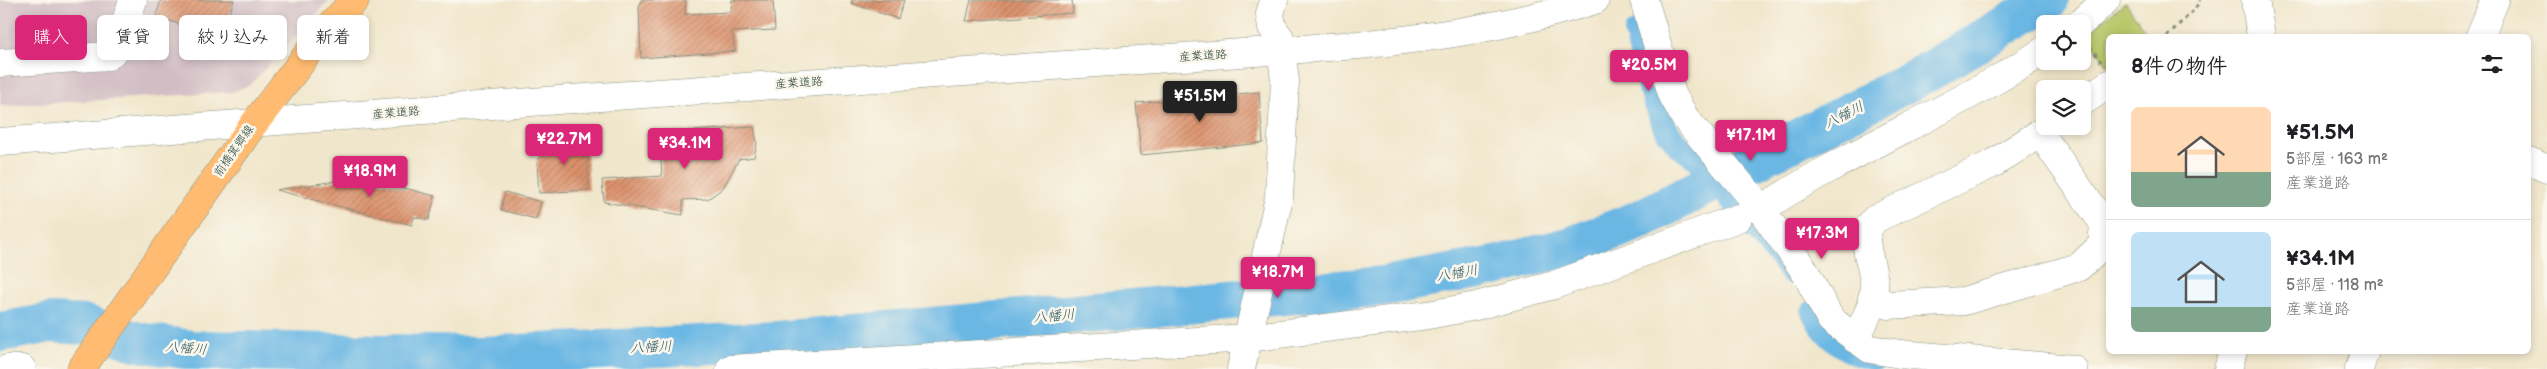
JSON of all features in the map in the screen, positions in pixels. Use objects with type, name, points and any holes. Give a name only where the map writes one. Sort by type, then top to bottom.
[{"type":"main road","name":"前橋箕郷線","points":[[81,369],[253,125],[326,30],[355,0]]},
{"type":"street","points":[[0,63],[108,56],[117,48],[133,0]]},
{"type":"street","points":[[1241,369],[1279,197],[1282,168],[1285,81],[1280,38],[1272,27],[1270,14],[1274,0]]},
{"type":"street","name":"産業道路","points":[[0,142],[1431,38],[1518,22],[1595,0]]},
{"type":"street","points":[[1644,0],[1672,94],[1685,118],[1715,152],[1751,209],[1804,270],[1831,320],[1870,349],[1930,363],[2073,369]]},
{"type":"street","points":[[2091,22],[2106,0]]},
{"type":"street","points":[[2255,0],[2261,34]]},
{"type":"street","points":[[2481,34],[2495,0]]},
{"type":"street","points":[[730,369],[1249,333],[1475,307],[1554,285],[1751,209],[2008,75],[2036,56]]},
{"type":"street","points":[[2091,92],[2106,75]]},
{"type":"street","points":[[1855,339],[1872,298],[1875,285],[1865,236],[1875,219],[1994,163],[2036,135]]},
{"type":"street","points":[[1872,298],[1888,304],[1951,303],[1971,300],[2079,267],[2102,245],[2104,224],[2049,135]]},
{"type":"street","points":[[2531,162],[2547,169]]},
{"type":"street","points":[[2228,369],[2232,354]]},
{"type":"street","points":[[2359,369],[2364,354]]},
{"type":"street","points":[[7,369],[22,369]]},
{"type":"path","points":[[2169,34],[2195,9],[2200,0]]},
{"type":"path","points":[[2091,46],[2106,75]]},
{"type":"shaded area","points":[[0,0],[329,0],[315,15],[297,15],[297,34],[287,45],[287,15],[179,15],[179,60],[273,60],[250,85],[232,92],[0,106]]},
{"type":"green space","points":[[2125,2],[2148,34],[2106,34],[2106,63],[2091,41],[2091,30]]},
{"type":"building","points":[[161,0],[234,0],[229,15],[179,15],[179,24],[169,21],[169,15],[156,15]]},
{"type":"building","points":[[641,0],[686,0],[685,14],[731,12],[732,0],[773,0],[775,30],[732,32],[735,51],[641,58],[639,8]]},
{"type":"building","points":[[852,0],[904,0],[898,19],[851,3]]},
{"type":"building","points":[[971,0],[1072,0],[1073,13],[966,21]]},
{"type":"building","points":[[1259,92],[1263,143],[1141,155],[1136,103]]},
{"type":"building","points":[[754,127],[757,143],[754,157],[739,159],[723,188],[708,199],[683,200],[683,215],[604,202],[602,180],[662,176],[659,133]]},
{"type":"building","points":[[586,137],[589,190],[539,193],[537,163],[547,139]]},
{"type":"building","points":[[362,177],[435,196],[429,220],[414,217],[412,225],[276,190]]},
{"type":"building","points":[[505,192],[541,202],[536,219],[501,210]]},
{"type":"waterway","name":"八幡川","points":[[0,332],[51,323],[86,325],[138,342],[192,350],[481,356],[777,341],[1384,286],[1495,266],[1572,246],[1637,221],[1926,73],[2049,0]]},
{"type":"waterway","points":[[1636,33],[1648,83],[1665,128],[1679,146],[1698,159],[1751,225],[1781,258],[1790,272]]},
{"type":"waterway","points":[[1813,312],[1824,329],[1838,343],[1855,353],[1875,359]]}]
